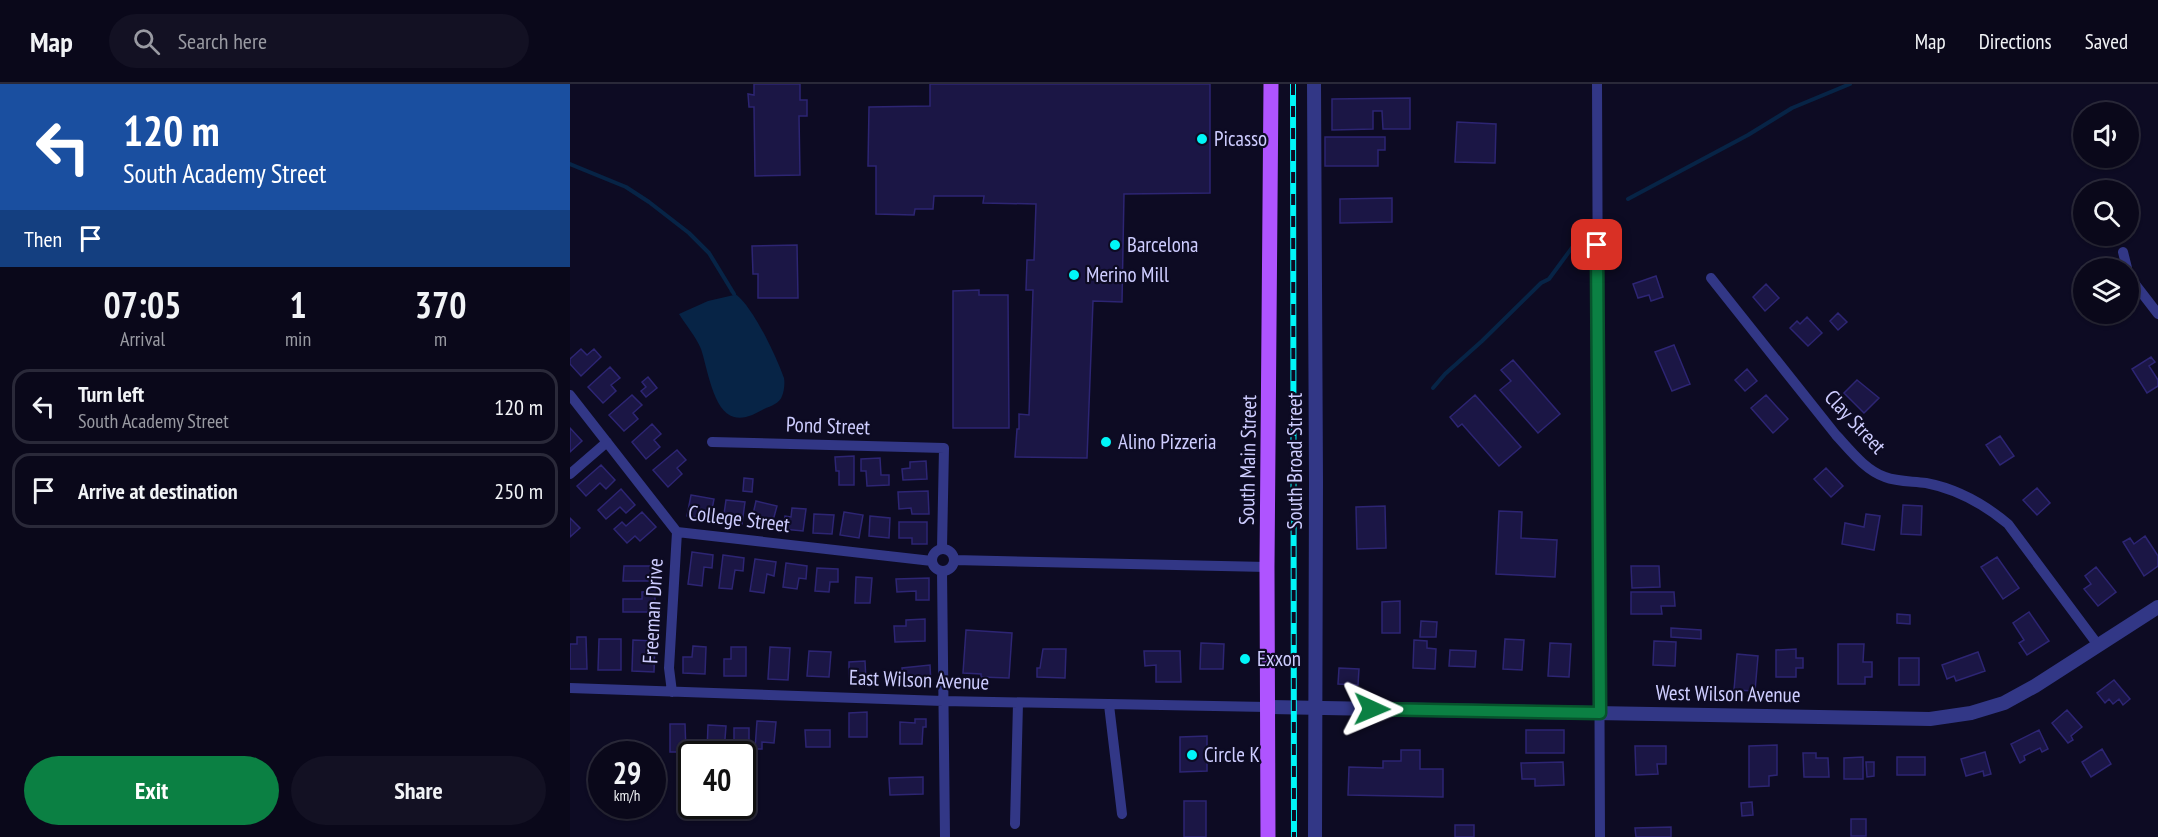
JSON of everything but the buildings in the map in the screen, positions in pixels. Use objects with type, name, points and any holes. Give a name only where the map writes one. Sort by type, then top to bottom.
[{"type":"main road","name":"South Main Street","points":[[1268,837],[1267,567],[1271,84]]},
{"type":"street","name":"South Broad Street","points":[[1314,84],[1315,837]]},
{"type":"street","points":[[1597,84],[1600,837]]},
{"type":"street","points":[[2123,252],[2124,258]]},
{"type":"street","name":"Clay Street","points":[[1711,278],[1856,457],[1884,477],[1942,486],[1977,501],[1993,511],[2008,524],[2098,645]]},
{"type":"street","points":[[2139,289],[2158,314]]},
{"type":"street","name":"College Street","points":[[570,395],[677,532],[932,561]]},
{"type":"street","points":[[570,474],[607,442]]},
{"type":"street","name":"Pond Street","points":[[712,442],[944,448],[942,548]]},
{"type":"street","name":"Freeman Drive","points":[[672,692],[669,669],[677,532]]},
{"type":"street","points":[[942,548],[952,552],[954,560],[950,568],[942,571],[934,567],[932,561],[935,551],[942,548]]},
{"type":"street","points":[[954,560],[1267,567]]},
{"type":"street","points":[[942,571],[945,837]]},
{"type":"street","name":"West Wilson Avenue","points":[[1267,706],[1930,719],[1971,713],[2004,703],[2035,686],[2158,607]]},
{"type":"street","name":"East Wilson Avenue","points":[[570,688],[1018,703],[1267,706]]},
{"type":"street","points":[[1015,824],[1018,703]]},
{"type":"street","points":[[1109,705],[1122,814]]},
{"type":"water","points":[[729,291],[745,303],[753,315],[769,343],[784,380],[783,394],[777,402],[753,415],[742,418],[734,417],[721,407],[712,388],[701,349],[679,314],[708,301],[734,295]]},
{"type":"waterway","points":[[1628,199],[1748,135],[1792,108],[1850,84]]},
{"type":"waterway","points":[[570,164],[626,187],[689,233],[709,253],[734,294]]},
{"type":"waterway","points":[[1433,388],[1541,283],[1549,279],[1574,245]]},
{"type":"railway","points":[[1293,84],[1294,837]]},
{"type":"place","name":"Picasso","points":[[1202,139]]},
{"type":"place","name":"Barcelona","points":[[1115,245]]},
{"type":"place","name":"Merino Mill","points":[[1074,275]]},
{"type":"place","name":"Alino Pizzeria","points":[[1106,442]]},
{"type":"place","name":"Exxon","points":[[1245,659]]},
{"type":"place","name":"Circle K","points":[[1192,755]]},
{"type":"route","points":[[1372,709],[1600,713],[1597,245]]}]
